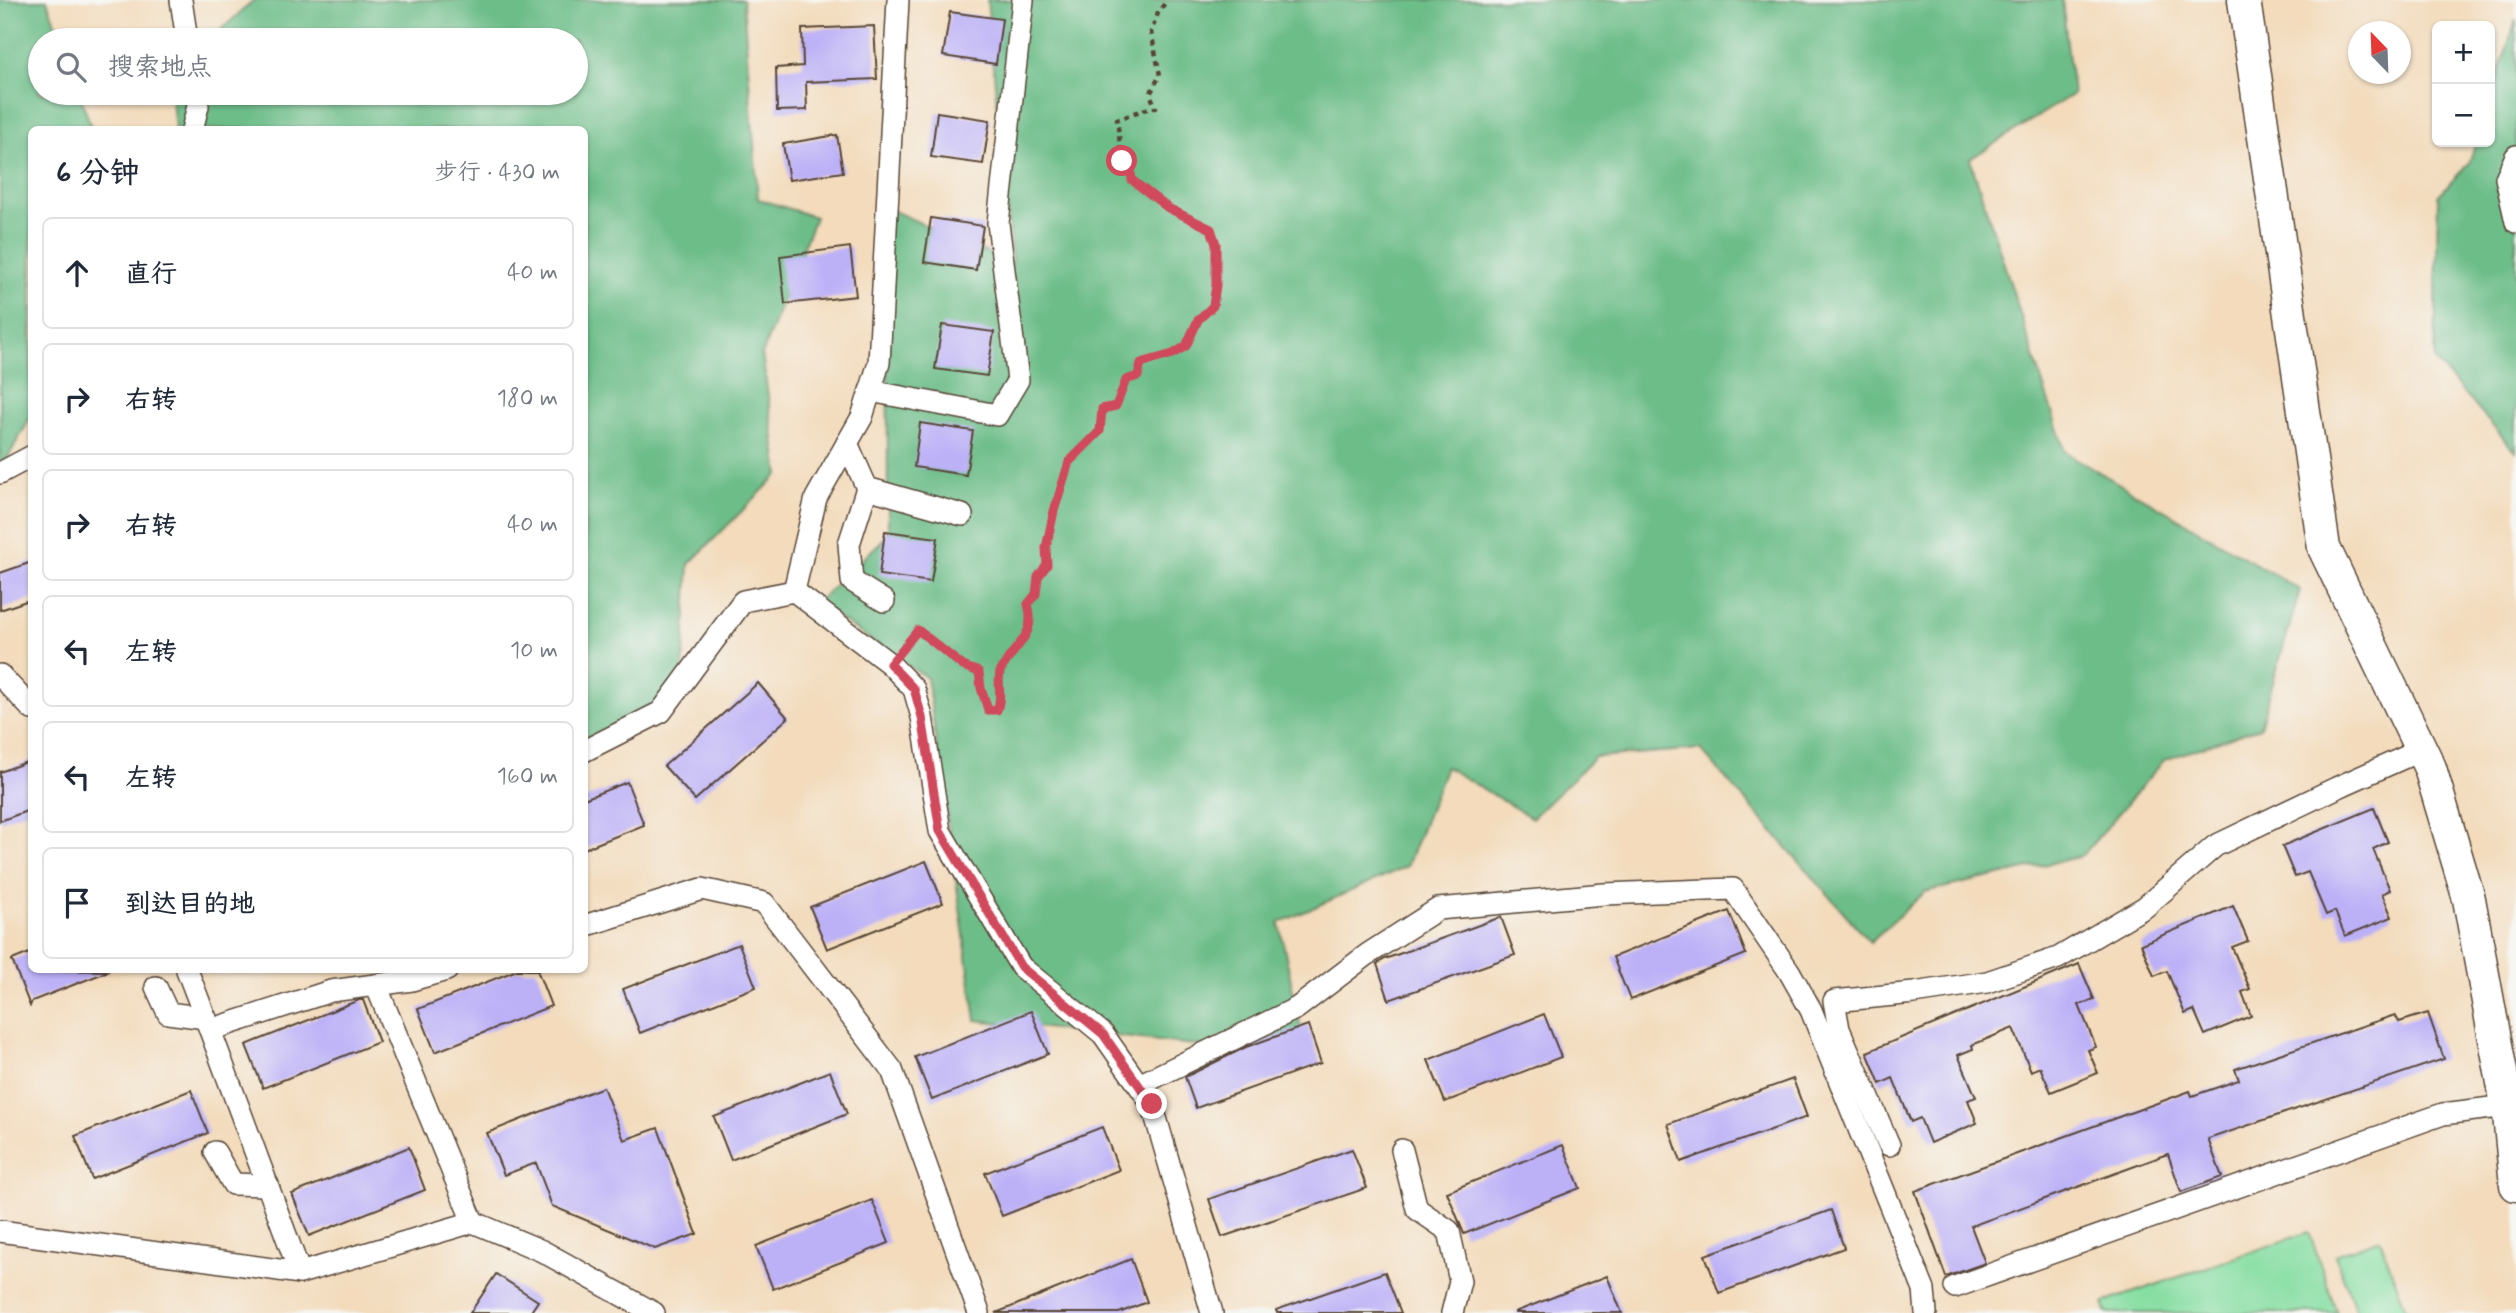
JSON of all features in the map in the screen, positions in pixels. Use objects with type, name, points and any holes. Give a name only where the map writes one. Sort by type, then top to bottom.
[{"type":"street","points":[[181,0],[185,28]]},
{"type":"street","points":[[794,591],[816,498],[862,417],[879,363],[898,0]]},
{"type":"street","points":[[870,391],[997,415],[1018,380],[998,223],[1023,0]]},
{"type":"street","points":[[2244,0],[2324,548],[2430,768],[2469,899],[2507,1107],[2516,1185]]},
{"type":"street","points":[[193,126],[198,105]]},
{"type":"street","points":[[2516,156],[2506,178],[2516,222]]},
{"type":"street","points":[[847,443],[867,488],[849,544],[852,581],[884,601]]},
{"type":"street","points":[[0,473],[28,458]]},
{"type":"street","points":[[867,488],[962,515]]},
{"type":"street","points":[[588,749],[660,712],[743,601],[794,591],[890,664],[914,689],[922,717],[940,831],[1021,967],[1103,1034],[1152,1104],[1212,1313]]},
{"type":"street","points":[[0,675],[28,705]]},
{"type":"street","points":[[1889,1145],[1839,1028],[1835,1001],[1987,982],[2058,958],[2144,907],[2216,846],[2421,750]]},
{"type":"street","points":[[588,925],[702,889],[764,903],[891,1070],[979,1313]]},
{"type":"street","points":[[1139,1085],[1297,1008],[1368,954],[1438,909],[1604,894],[1733,889],[1789,971],[1811,1010],[1924,1290],[1926,1313]]},
{"type":"street","points":[[188,973],[300,1273]]},
{"type":"street","points":[[156,987],[168,1013],[208,1024],[331,991],[412,980],[436,973]]},
{"type":"street","points":[[376,985],[473,1222]]},
{"type":"street","points":[[1955,1287],[2443,1114],[2507,1107]]},
{"type":"street","points":[[1402,1150],[1417,1209],[1449,1231],[1460,1281],[1452,1313]]},
{"type":"street","points":[[215,1152],[233,1184],[268,1185]]},
{"type":"street","points":[[0,1231],[300,1273],[473,1222],[542,1251],[654,1313]]},
{"type":"path","points":[[890,664],[918,630],[963,666],[979,672],[988,710],[997,710],[1001,699],[1000,671],[1015,648],[1027,636],[1031,616],[1028,604],[1036,594],[1038,577],[1047,565],[1048,536],[1069,462],[1100,431],[1102,409],[1116,406],[1126,380],[1138,376],[1141,363],[1173,354],[1186,346],[1198,320],[1213,306],[1216,244],[1211,229],[1168,208],[1132,180],[1131,173],[1122,161],[1117,119],[1141,108],[1156,108],[1150,94],[1160,75],[1151,32],[1158,13],[1167,0]]},
{"type":"green space","points":[[0,0],[47,0],[57,28],[28,28],[28,105],[83,105],[91,126],[28,126],[28,422],[0,471]]},
{"type":"green space","points":[[254,0],[743,0],[758,199],[815,217],[762,354],[779,474],[689,564],[682,687],[588,746],[588,126],[175,126],[172,105],[588,105],[588,28],[223,28]]},
{"type":"green space","points":[[987,0],[2062,0],[2073,94],[1970,159],[2065,452],[2300,590],[2260,727],[2164,760],[2082,856],[1925,892],[1870,942],[1700,749],[1595,757],[1532,818],[1446,767],[1407,866],[1279,923],[1307,1058],[976,1020],[927,678],[816,603],[888,535],[887,208],[1012,264]]},
{"type":"green space","points":[[2516,20],[2516,452],[2435,361],[2438,196],[2469,163],[2474,147],[2495,147],[2495,84]]},
{"type":"green space","points":[[2309,1232],[2337,1313],[2106,1313],[2103,1303]]},
{"type":"green space","points":[[2380,1239],[2407,1313],[2357,1313],[2335,1255]]},
{"type":"building","points":[[950,12],[1002,19],[996,64],[943,56]]},
{"type":"building","points":[[874,26],[877,79],[806,82],[807,110],[777,111],[776,68],[803,66],[802,29]]},
{"type":"building","points":[[937,112],[990,120],[983,164],[931,157]]},
{"type":"building","points":[[837,135],[843,172],[789,180],[783,144]]},
{"type":"building","points":[[931,218],[983,226],[976,270],[924,262]]},
{"type":"building","points":[[850,247],[856,296],[785,304],[780,256]]},
{"type":"building","points":[[942,325],[994,332],[987,376],[935,369]]},
{"type":"building","points":[[920,423],[973,431],[966,475],[914,467]]},
{"type":"building","points":[[885,531],[938,538],[931,582],[879,575]]},
{"type":"building","points":[[28,563],[28,600],[0,610],[0,573]]},
{"type":"building","points":[[758,683],[788,718],[695,800],[664,766]]},
{"type":"building","points":[[28,762],[28,810],[0,821],[0,772]]},
{"type":"building","points":[[627,782],[644,825],[588,847],[588,797]]},
{"type":"building","points":[[2374,808],[2388,842],[2373,849],[2390,890],[2382,894],[2392,917],[2345,936],[2335,911],[2326,915],[2308,872],[2295,877],[2282,846]]},
{"type":"building","points":[[926,861],[943,903],[827,949],[810,907]]},
{"type":"building","points":[[2233,906],[2248,941],[2232,947],[2250,989],[2242,992],[2251,1016],[2205,1035],[2194,1010],[2185,1014],[2167,971],[2154,976],[2141,944]]},
{"type":"building","points":[[1729,911],[1746,954],[1630,1000],[1613,957]]},
{"type":"building","points":[[1501,917],[1515,955],[1389,1000],[1377,964]]},
{"type":"building","points":[[739,944],[756,987],[640,1033],[623,989]]},
{"type":"building","points":[[28,954],[28,973],[104,973],[32,1001],[30,1006],[12,960]]},
{"type":"building","points":[[2079,964],[2094,999],[2079,1005],[2096,1047],[2088,1050],[2098,1073],[2051,1092],[2040,1067],[2031,1071],[2013,1028],[1972,1045],[1973,1049],[1958,1055],[1976,1097],[1968,1100],[1977,1123],[1930,1143],[1920,1118],[1911,1122],[1893,1078],[1880,1084],[1867,1052]]},
{"type":"building","points":[[509,973],[538,973],[551,1006],[435,1052],[418,1009]]},
{"type":"building","points":[[363,1000],[379,1042],[263,1088],[246,1045]]},
{"type":"building","points":[[1031,1011],[1048,1054],[932,1100],[915,1057]]},
{"type":"building","points":[[2428,1013],[2444,1059],[2208,1139],[2222,1177],[2181,1192],[2168,1154],[1971,1226],[1985,1263],[1946,1277],[1915,1191],[2190,1091],[2192,1096],[2239,1080],[2235,1069],[2395,1015],[2399,1022]]},
{"type":"building","points":[[1544,1014],[1561,1057],[1445,1102],[1428,1060]]},
{"type":"building","points":[[1308,1025],[1321,1063],[1196,1108],[1185,1077],[1246,1047]]},
{"type":"building","points":[[830,1071],[847,1114],[731,1160],[714,1117]]},
{"type":"building","points":[[1793,1079],[1807,1117],[1681,1162],[1668,1124]]},
{"type":"building","points":[[603,1087],[624,1140],[658,1128],[697,1234],[655,1249],[552,1206],[536,1163],[504,1175],[487,1133]]},
{"type":"building","points":[[191,1090],[208,1133],[92,1179],[75,1136]]},
{"type":"building","points":[[1102,1127],[1119,1170],[1002,1216],[985,1173]]},
{"type":"building","points":[[1563,1145],[1580,1188],[1464,1234],[1447,1192]]},
{"type":"building","points":[[409,1147],[425,1190],[309,1236],[292,1194]]},
{"type":"building","points":[[1352,1149],[1367,1188],[1222,1237],[1209,1199]]},
{"type":"building","points":[[872,1200],[889,1243],[773,1289],[756,1246]]},
{"type":"building","points":[[1831,1210],[1844,1248],[1719,1293],[1705,1255]]},
{"type":"building","points":[[1131,1259],[1147,1302],[1119,1313],[996,1313]]},
{"type":"building","points":[[1385,1272],[1401,1313],[1277,1313],[1276,1310]]},
{"type":"building","points":[[496,1274],[538,1301],[530,1313],[470,1313]]},
{"type":"building","points":[[1607,1276],[1622,1313],[1515,1313],[1515,1312]]},
{"type":"route","points":[[1122,161],[1131,173],[1132,180],[1168,208],[1211,229],[1216,244],[1213,306],[1198,320],[1186,346],[1173,354],[1141,363],[1138,376],[1126,380],[1116,406],[1102,409],[1100,431],[1069,462],[1046,548],[1047,565],[1038,577],[1036,594],[1028,604],[1031,616],[1027,636],[1015,648],[1000,671],[1001,699],[997,710],[988,710],[979,672],[963,666],[918,630],[890,664],[914,689],[922,717],[940,831],[1021,967],[1103,1034],[1152,1104]]}]
